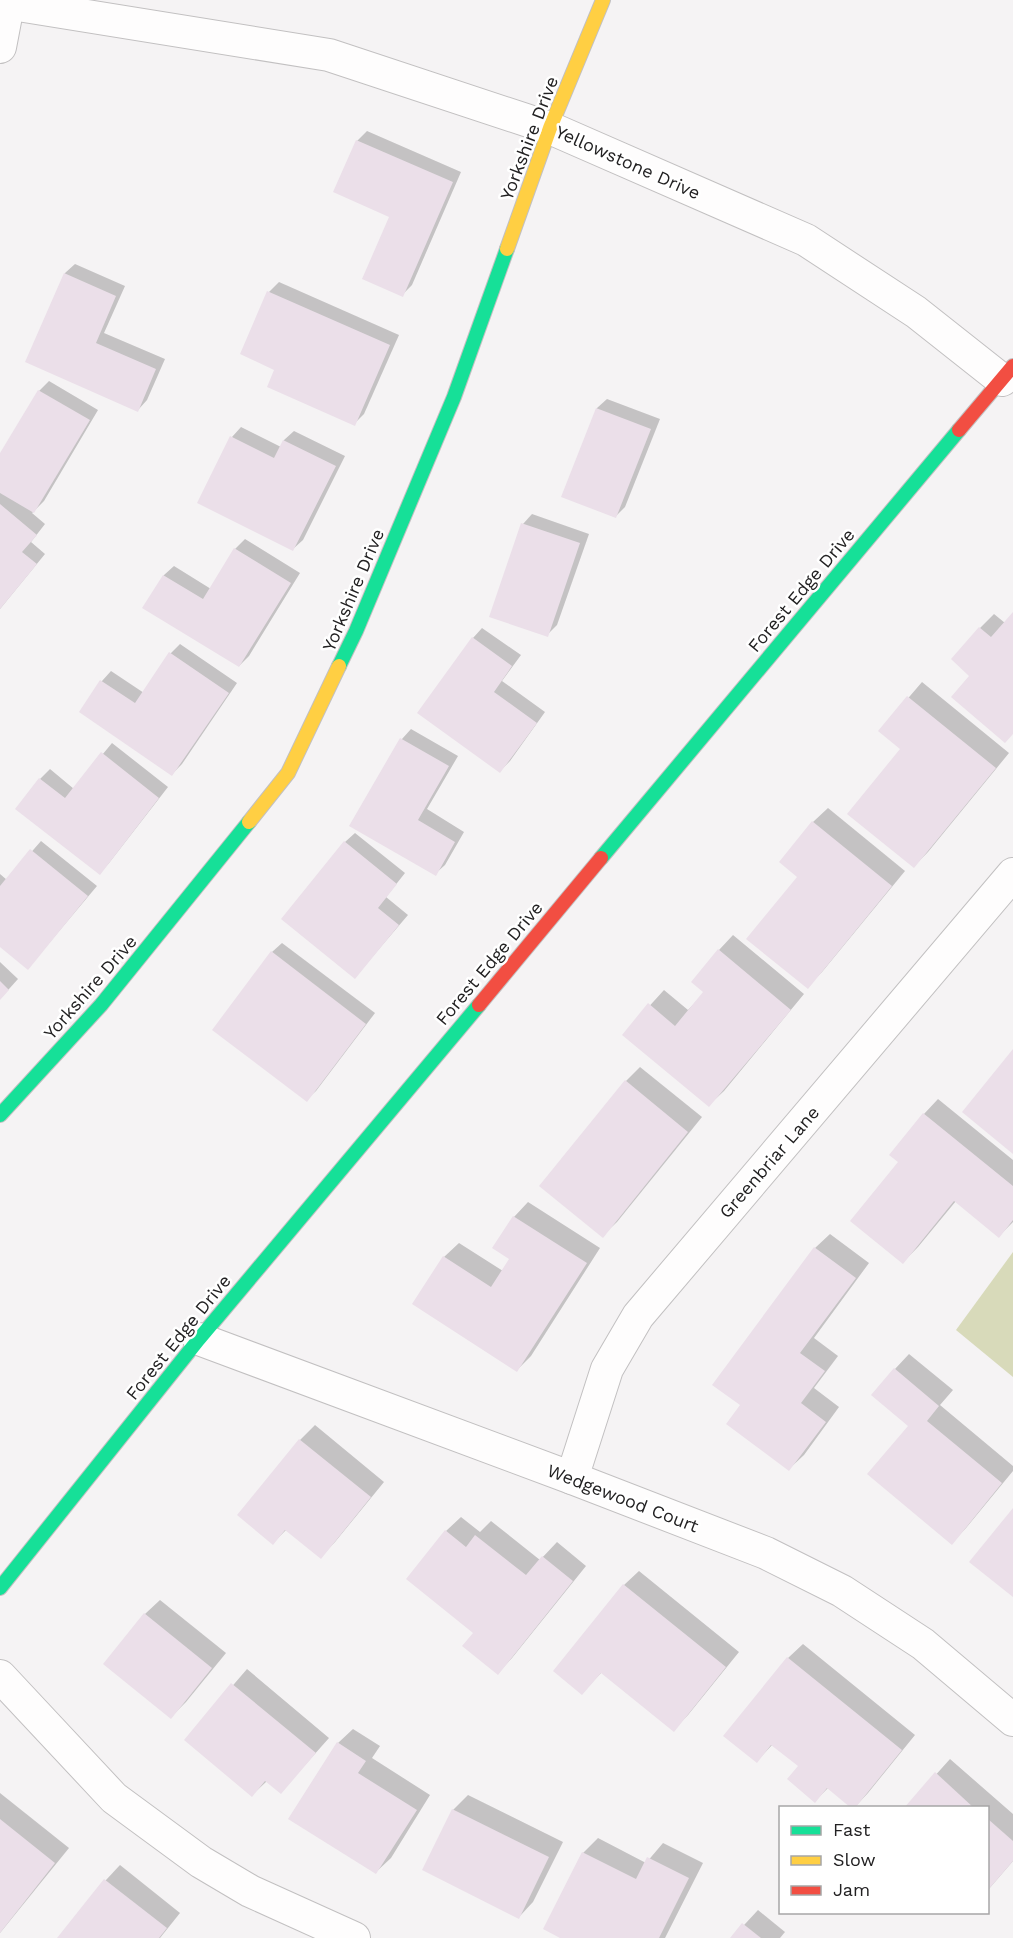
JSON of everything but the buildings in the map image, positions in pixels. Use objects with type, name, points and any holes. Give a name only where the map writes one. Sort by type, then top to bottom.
[{"type":"street","name":"Yorkshire Drive","points":[[0,1115],[101,1005],[288,773],[357,631],[454,397],[550,128],[603,0]]},
{"type":"street","name":"Yellowstone Drive","points":[[6,2],[330,55],[550,128],[806,240],[1007,373]]},
{"type":"street","points":[[0,48],[6,2]]},
{"type":"street","name":"Forest Edge Drive","points":[[0,1588],[199,1339],[1007,373]]},
{"type":"street","name":"Greenbriar Lane","points":[[572,1478],[607,1369],[638,1316],[1013,874]]},
{"type":"street","name":"Wedgewood Court","points":[[199,1339],[766,1553],[842,1591],[922,1644],[1013,1720]]},
{"type":"street","points":[[0,1676],[114,1797],[201,1862],[250,1891],[354,1938]]},
{"type":"green space","points":[[1013,1252],[1013,1377],[956,1330]]},
{"type":"traffic: fast","points":[[339,666],[356,631],[454,397],[507,249]]},
{"type":"traffic: fast","points":[[601,858],[959,430]]},
{"type":"traffic: fast","points":[[0,1115],[101,1005],[249,822]]},
{"type":"traffic: fast","points":[[0,1588],[199,1339],[479,1005]]},
{"type":"traffic: slow","points":[[507,249],[550,128],[603,0]]},
{"type":"traffic: slow","points":[[249,822],[288,773],[339,666]]},
{"type":"traffic: jam","points":[[959,430],[1013,366]]},
{"type":"traffic: jam","points":[[479,1005],[601,858]]}]
